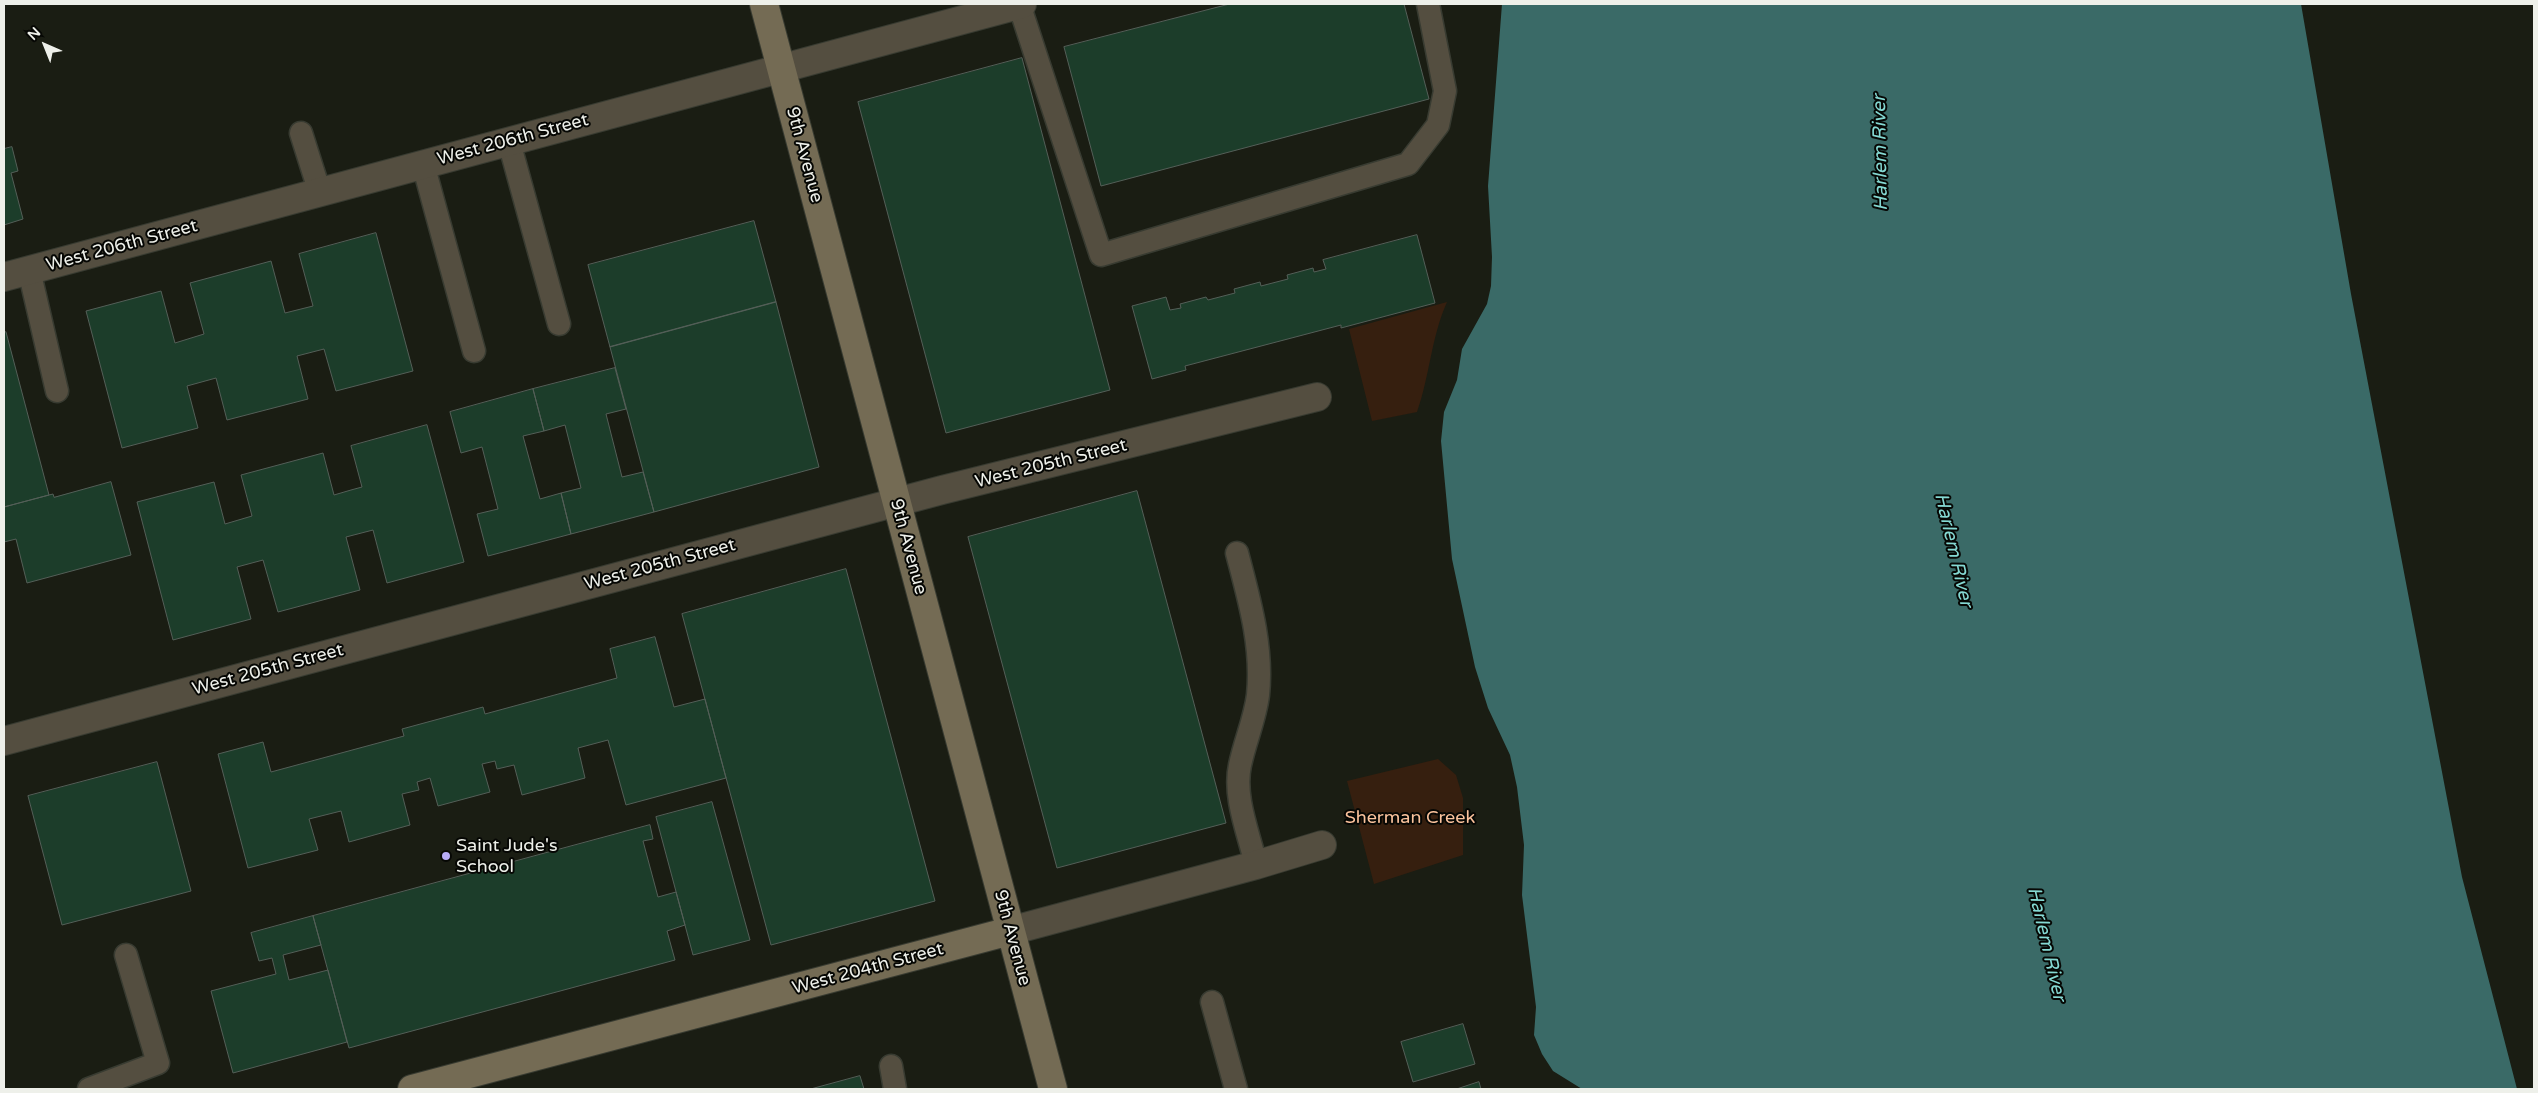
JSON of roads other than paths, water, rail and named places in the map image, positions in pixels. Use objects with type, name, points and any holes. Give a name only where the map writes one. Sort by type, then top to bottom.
[{"type":"street","name":"9th Avenue","points":[[764,4],[1053,1089]]},
{"type":"street","name":"West 206th Street","points":[[16,274],[1021,4]]},
{"type":"street","name":"West 205th Street","points":[[4,741],[896,502],[1317,397]]},
{"type":"street","name":"West 204th Street","points":[[412,1089],[1256,865],[1322,844]]},
{"type":"lane","points":[[1021,4],[1101,255],[1408,164],[1438,125],[1445,91],[1428,4]]},
{"type":"lane","points":[[301,133],[320,193]]},
{"type":"lane","points":[[509,142],[559,324]]},
{"type":"lane","points":[[423,164],[474,351]]},
{"type":"lane","points":[[16,274],[57,391]]},
{"type":"lane","points":[[1237,553],[1256,628],[1259,664],[1258,694],[1252,728],[1240,765],[1238,787],[1256,865]]},
{"type":"lane","points":[[89,1089],[158,1062],[126,955]]},
{"type":"lane","points":[[1212,1002],[1236,1089]]},
{"type":"lane","points":[[891,1066],[895,1089]]},
{"type":"water","name":"Harlem River","points":[[1502,4],[2301,4],[2351,294],[2462,877],[2517,1089],[1582,1089],[1553,1071],[1542,1054],[1534,1035],[1536,1007],[1522,895],[1524,845],[1517,787],[1510,755],[1488,708],[1475,667],[1452,559],[1441,441],[1444,412],[1457,380],[1462,349],[1487,304],[1491,286],[1492,257],[1488,186]]},
{"type":"place","name":"Saint Jude's School","points":[[446,856]]},
{"type":"park label","name":"Sherman Creek","points":[[1410,818]]}]
